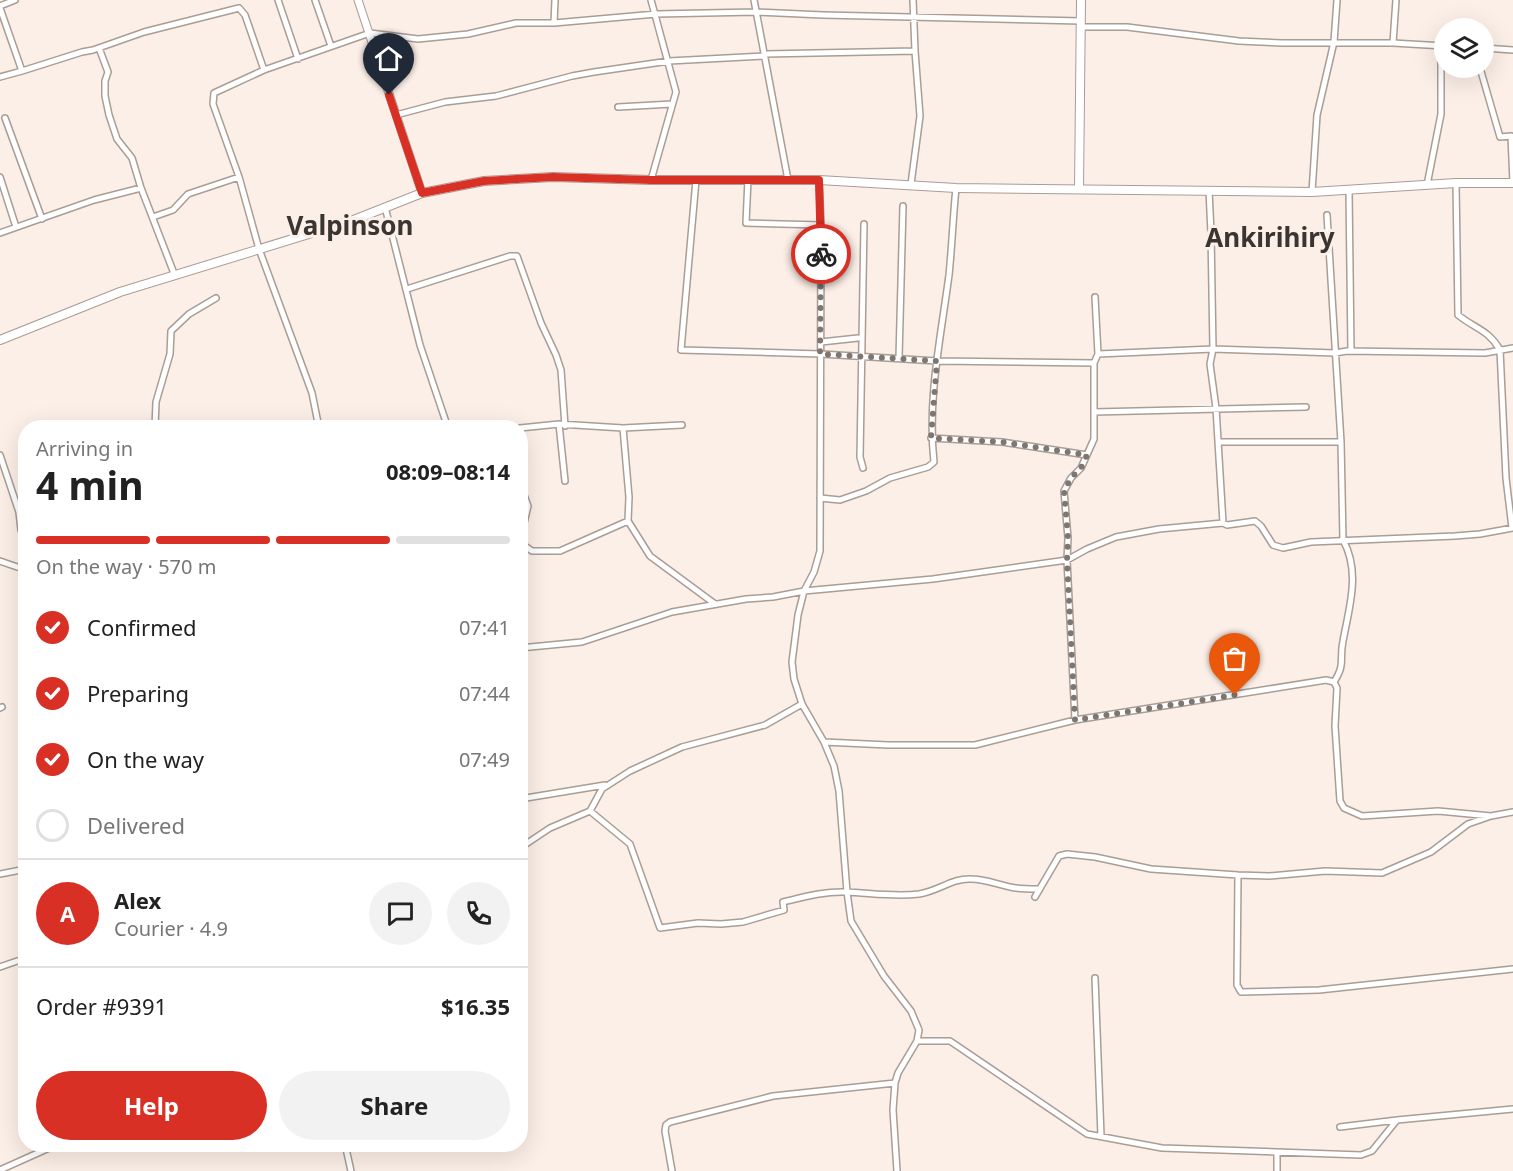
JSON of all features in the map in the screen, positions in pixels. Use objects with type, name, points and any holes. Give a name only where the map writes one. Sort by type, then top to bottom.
[{"type":"main road","points":[[1079,189],[1081,0]]},
{"type":"main road","points":[[0,340],[120,292],[351,220],[422,193],[484,181],[553,177],[651,180],[748,179],[819,180],[956,188],[1312,192],[1456,183],[1513,183]]},
{"type":"street","points":[[15,0],[0,7],[22,71]]},
{"type":"street","points":[[278,0],[298,59]]},
{"type":"street","points":[[315,0],[331,46]]},
{"type":"street","points":[[358,0],[422,193]]},
{"type":"street","points":[[554,23],[555,0]]},
{"type":"street","points":[[651,0],[676,92],[651,180]]},
{"type":"street","points":[[754,0],[788,180]]},
{"type":"street","points":[[911,184],[920,116],[913,0]]},
{"type":"street","points":[[1312,192],[1317,115],[1334,42],[1337,0]]},
{"type":"street","points":[[1393,43],[1396,0]]},
{"type":"street","points":[[0,77],[99,48],[144,32],[239,8],[245,15],[264,70]]},
{"type":"street","points":[[317,420],[312,393],[259,249],[239,177],[212,96],[264,70],[331,46],[370,33],[418,39],[468,34],[516,23],[554,23],[656,14],[756,12],[1081,24],[1127,27],[1239,41],[1434,45]]},
{"type":"street","points":[[99,48],[108,72],[105,81],[105,96],[109,115],[117,139],[130,154],[175,276]]},
{"type":"street","points":[[1494,49],[1513,50]]},
{"type":"street","points":[[396,115],[445,102],[496,96],[572,76],[669,61],[765,55],[915,51]]},
{"type":"street","points":[[1426,185],[1442,114],[1441,78]]},
{"type":"street","points":[[1483,78],[1500,137],[1511,136],[1513,183]]},
{"type":"street","points":[[618,107],[672,104]]},
{"type":"street","points":[[5,118],[42,219]]},
{"type":"street","points":[[0,177],[16,227]]},
{"type":"street","points":[[153,218],[173,210],[188,194],[239,177]]},
{"type":"street","points":[[748,179],[746,223],[821,225]]},
{"type":"street","points":[[696,180],[681,350],[820,354],[937,361],[1094,363]]},
{"type":"street","points":[[819,180],[821,225],[820,550],[814,572],[804,591],[792,662],[794,679],[802,704],[824,742],[834,766],[839,791],[847,892],[854,928],[884,976],[911,1011],[919,1030],[917,1041],[898,1073],[895,1083],[893,1110],[897,1171]]},
{"type":"street","points":[[528,647],[582,642],[672,612],[715,604],[804,591],[933,579],[1067,560],[1116,537],[1159,529],[1255,521],[1261,525],[1273,545],[1283,548],[1311,542],[1471,535],[1513,528],[1506,478],[1500,350],[1496,341],[1458,315],[1456,183]]},
{"type":"street","points":[[0,233],[94,200],[141,188]]},
{"type":"street","points":[[820,498],[840,500],[866,491],[890,478],[928,467],[934,462],[931,438],[937,361],[949,274],[956,188]]},
{"type":"street","points":[[1209,190],[1213,349],[1210,364],[1219,442],[1222,523]]},
{"type":"street","points":[[1349,191],[1351,351]]},
{"type":"street","points":[[899,358],[903,206]]},
{"type":"street","points":[[385,207],[420,345],[445,420]]},
{"type":"street","points":[[1327,215],[1341,442],[1343,540],[1347,548],[1353,582],[1343,641],[1343,660],[1340,673],[1334,682]]},
{"type":"street","points":[[863,468],[860,457],[864,224]]},
{"type":"street","points":[[407,289],[510,256],[517,256],[561,370],[565,481]]},
{"type":"street","points":[[1075,720],[1064,491],[1071,478],[1081,468],[1094,439],[1094,363],[1098,354],[1095,297]]},
{"type":"street","points":[[155,420],[156,402],[170,354],[171,331],[189,314],[216,298]]},
{"type":"street","points":[[821,342],[858,338]]},
{"type":"street","points":[[1098,354],[1213,349],[1335,353],[1351,351],[1485,353],[1513,348]]},
{"type":"street","points":[[1094,412],[1306,407]]},
{"type":"street","points":[[528,427],[562,425],[623,428],[682,425]]},
{"type":"street","points":[[623,428],[628,521],[650,556],[715,604]]},
{"type":"street","points":[[931,438],[1002,442],[1087,455]]},
{"type":"street","points":[[1219,442],[1341,442]]},
{"type":"street","points":[[1,458],[18,509]]},
{"type":"street","points":[[528,548],[532,551],[560,551],[628,521]]},
{"type":"street","points":[[0,561],[18,567]]},
{"type":"street","points":[[824,742],[975,745],[1075,720],[1326,680],[1334,682],[1337,688],[1335,726],[1340,801],[1344,808],[1362,816],[1438,811],[1491,816]]},
{"type":"street","points":[[528,843],[550,828],[590,811],[596,797],[607,785],[630,771],[673,750],[765,725],[802,704]]},
{"type":"street","points":[[528,798],[607,785]]},
{"type":"street","points":[[590,811],[630,844],[660,928],[698,923],[743,922],[784,910],[783,902],[826,892],[894,896],[921,894],[938,890],[954,880],[969,878],[1015,888],[1039,889]]},
{"type":"street","points":[[1035,897],[1059,856],[1067,854],[1095,857],[1151,869],[1238,875],[1269,876],[1325,871],[1382,873],[1431,852],[1468,824],[1491,816],[1513,812]]},
{"type":"street","points":[[0,874],[18,871]]},
{"type":"street","points":[[1238,875],[1237,984],[1241,992],[1319,990],[1513,969]]},
{"type":"street","points":[[0,967],[18,961]]},
{"type":"street","points":[[1095,978],[1101,1136]]},
{"type":"street","points":[[917,1041],[950,1041],[1088,1134],[1162,1148],[1360,1155],[1372,1151],[1397,1120]]},
{"type":"street","points":[[672,1171],[665,1131],[666,1125],[670,1122],[773,1096],[895,1083]]},
{"type":"street","points":[[1340,1127],[1513,1109]]},
{"type":"street","points":[[0,1170],[40,1152]]},
{"type":"street","points":[[347,1152],[351,1171]]},
{"type":"street","points":[[1277,1153],[1277,1171]]},
{"type":"way so far","points":[[821,254],[820,354],[937,361],[931,438],[1002,442],[1087,455],[1081,468],[1071,478],[1064,491],[1075,720],[1235,695]]},
{"type":"district","name":"Valpinson","points":[[350,225]]},
{"type":"district","name":"Ankirihiry","points":[[1270,237]]},
{"type":"route","points":[[389,95],[422,193],[484,181],[553,177],[651,180],[819,180],[821,254]]}]
